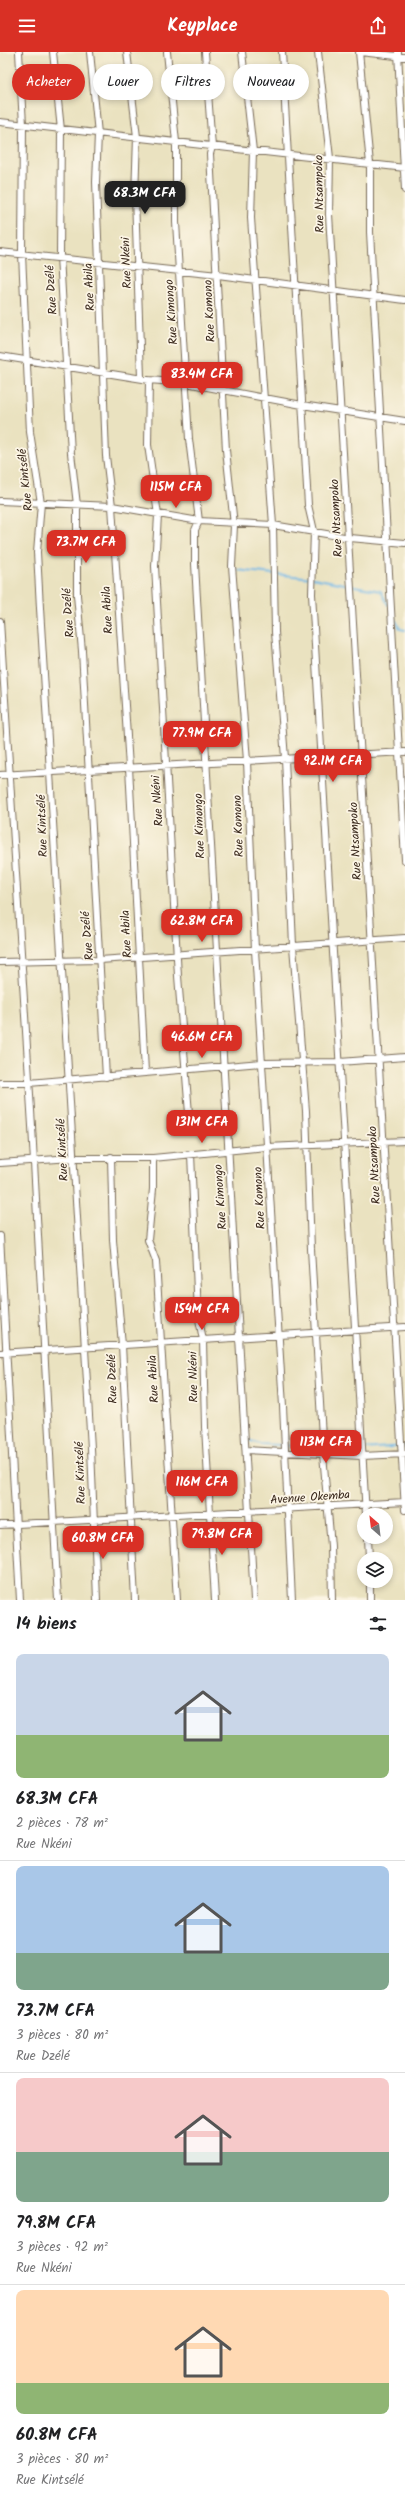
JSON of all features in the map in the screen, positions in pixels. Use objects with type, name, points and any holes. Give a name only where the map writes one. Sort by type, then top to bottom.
[{"type":"street","name":"Rue Kintsélé","points":[[19,52],[23,125],[22,254],[28,360],[30,432],[41,503],[37,552],[69,1080],[72,1158],[85,1349],[97,1600]]},
{"type":"street","name":"Rue Dzélé","points":[[53,52],[61,130],[60,256],[71,453],[77,505],[77,595],[82,651],[106,1077]]},
{"type":"street","name":"Rue Abila","points":[[90,52],[98,134],[96,182],[106,456],[112,506],[129,768],[145,1072]]},
{"type":"street","name":"Rue Nkéni","points":[[127,52],[137,137],[135,196],[141,378]]},
{"type":"street","name":"Rue Kimongo","points":[[167,52],[176,142],[176,222],[189,439],[199,521],[195,530],[195,564],[254,1600]]},
{"type":"street","name":"Rue Komono","points":[[205,52],[212,147],[210,154],[218,274],[226,450],[234,525],[232,566],[247,761],[255,950],[283,1406],[292,1600]]},
{"type":"street","points":[[242,52],[253,151],[251,218],[262,398],[273,526],[274,632],[285,758],[293,946],[307,1146],[326,1507],[331,1546],[332,1600]]},
{"type":"street","points":[[282,52],[308,505],[314,531],[312,594],[346,1143],[362,1456],[366,1505]]},
{"type":"street","name":"Rue Ntsampoko","points":[[318,52],[330,158],[329,214],[342,410],[346,500],[350,538],[350,585],[372,940],[377,1059],[395,1328],[398,1412],[404,1454],[405,1510]]},
{"type":"street","points":[[405,57],[398,54],[359,52],[370,164],[370,232],[382,417],[386,541],[402,752],[405,860]]},
{"type":"street","points":[[398,54],[405,190]]},
{"type":"street","points":[[0,122],[212,147],[330,158],[404,168]]},
{"type":"street","points":[[0,252],[60,256],[137,267],[218,274],[405,300]]},
{"type":"street","points":[[0,356],[149,380],[186,383],[223,392],[405,421]]},
{"type":"street","name":"Rue Nkéni","points":[[149,380],[148,445],[158,515],[154,566],[177,953],[190,1126]]},
{"type":"street","points":[[0,500],[112,506],[199,521],[234,525],[273,526],[314,531],[350,538],[405,543]]},
{"type":"street","points":[[0,621],[34,1161],[58,1600]]},
{"type":"street","points":[[0,775],[88,769],[207,764],[323,755],[402,752]]},
{"type":"street","points":[[0,962],[100,960],[177,953],[255,950],[405,938]]},
{"type":"street","points":[[0,1083],[29,1083],[69,1080],[145,1072],[262,1063],[340,1062],[405,1057]]},
{"type":"street","points":[[0,1163],[72,1158],[152,1158],[267,1148],[405,1140]]},
{"type":"street","name":"Rue Nkéni","points":[[191,1154],[198,1314],[203,1340],[205,1427],[215,1600]]},
{"type":"street","name":"Rue Dzélé","points":[[111,1157],[113,1240],[122,1345],[135,1600]]},
{"type":"street","name":"Rue Abila","points":[[152,1158],[153,1189],[148,1240],[156,1261],[177,1600]]},
{"type":"street","points":[[0,1236],[20,1600]]},
{"type":"street","points":[[0,1353],[44,1352],[162,1342],[405,1327]]},
{"type":"street","points":[[246,1450],[362,1456],[404,1454]]},
{"type":"street","name":"Avenue Okemba","points":[[0,1525],[288,1510],[405,1502]]},
{"type":"street","points":[[370,1588],[370,1600]]},
{"type":"waterway","points":[[236,570],[313,578],[381,591],[388,605]]},
{"type":"waterway","points":[[394,616],[400,629],[405,630]]},
{"type":"waterway","points":[[248,1440],[260,1444],[362,1449],[405,1446]]}]
